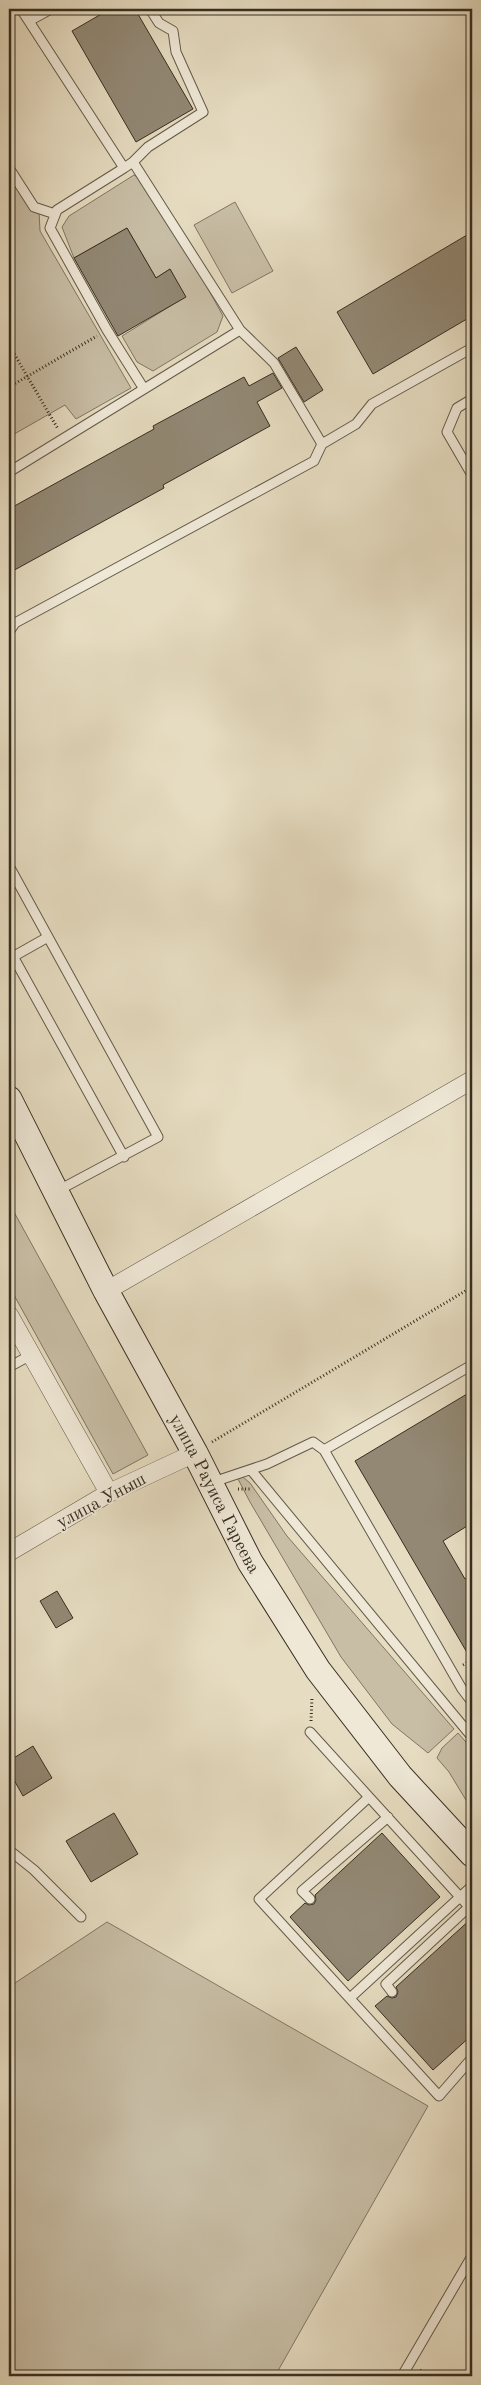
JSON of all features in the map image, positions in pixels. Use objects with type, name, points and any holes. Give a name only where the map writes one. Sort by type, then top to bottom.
[{"type":"street","points":[[106,1291],[472,1080]]},
{"type":"street","name":"улица Рауиса Гареева","points":[[9,1099],[106,1291],[195,1453],[250,1562],[318,1670],[400,1776],[472,1854]]},
{"type":"street","points":[[9,1315],[109,1492]]},
{"type":"street","name":"улица Уныш","points":[[9,1552],[109,1492],[195,1453]]},
{"type":"lane","points":[[21,9],[124,168]]},
{"type":"lane","points":[[29,21],[51,9]]},
{"type":"lane","points":[[144,389],[107,330],[50,228],[57,210],[133,162],[148,147],[204,112],[176,52],[173,31],[160,23],[150,9]]},
{"type":"lane","points":[[133,162],[240,330],[274,363],[322,444]]},
{"type":"lane","points":[[9,168],[34,207],[55,214]]},
{"type":"lane","points":[[9,472],[240,330]]},
{"type":"lane","points":[[9,632],[14,623],[314,461],[322,444],[356,424],[372,404],[472,348]]},
{"type":"lane","points":[[472,399],[456,408],[447,432],[472,476]]},
{"type":"lane","points":[[464,460],[472,456]]},
{"type":"lane","points":[[9,866],[158,1137],[56,1192]]},
{"type":"lane","points":[[48,937],[10,955],[124,1156]]},
{"type":"lane","points":[[9,1367],[31,1355]]},
{"type":"lane","points":[[324,1450],[472,1365]]},
{"type":"lane","points":[[210,1483],[251,1470],[313,1442],[324,1450],[462,1689],[472,1702]]},
{"type":"lane","points":[[251,1470],[472,1737]]},
{"type":"lane","points":[[310,1732],[471,1908],[386,1984],[392,1992]]},
{"type":"lane","points":[[369,1797],[259,1899],[440,2096],[472,2058]]},
{"type":"lane","points":[[310,1898],[302,1891],[388,1817]]},
{"type":"lane","points":[[9,1850],[34,1870],[81,1917]]},
{"type":"lane","points":[[350,1998],[472,1886]]},
{"type":"lane","points":[[402,2376],[472,2256]]},
{"type":"path","points":[[9,387],[107,330]]},
{"type":"path","points":[[9,346],[64,438]]},
{"type":"path","points":[[195,1453],[472,1287]]},
{"type":"shaded area","points":[[9,163],[39,211],[40,231],[131,388],[76,419],[65,405],[9,437]]},
{"type":"shaded area","points":[[134,175],[151,185],[223,316],[217,332],[153,371],[137,362],[122,336],[185,297],[170,269],[156,278],[127,228],[74,258],[62,227],[69,216]]},
{"type":"shaded area","points":[[235,202],[273,271],[232,293],[194,225]]},
{"type":"shaded area","points":[[9,1203],[148,1455],[113,1474],[9,1286]]},
{"type":"shaded area","points":[[243,1477],[250,1483],[287,1536],[454,1729],[428,1753],[392,1724],[341,1657],[250,1502],[238,1479]]},
{"type":"shaded area","points":[[458,1733],[472,1749],[472,1810],[449,1772],[437,1758],[442,1748]]},
{"type":"shaded area","points":[[107,1922],[428,2106],[275,2376],[9,2376],[9,1987]]},
{"type":"building","points":[[110,9],[135,9],[193,109],[136,142],[72,31]]},
{"type":"building","points":[[127,228],[156,278],[170,269],[186,297],[118,336],[74,258]]},
{"type":"building","points":[[472,232],[472,316],[373,374],[337,312]]},
{"type":"building","points":[[296,347],[323,390],[304,402],[278,358]]},
{"type":"building","points":[[273,373],[282,388],[257,402],[270,426],[163,485],[164,488],[9,573],[9,509],[154,429],[153,426],[244,377],[249,386]]},
{"type":"building","points":[[472,1391],[472,1523],[443,1541],[465,1579],[472,1575],[472,1661],[355,1461]]},
{"type":"building","points":[[57,1591],[73,1618],[56,1628],[40,1601]]},
{"type":"building","points":[[33,1746],[52,1778],[23,1796],[9,1771],[9,1761]]},
{"type":"building","points":[[114,1813],[138,1854],[91,1882],[66,1841]]},
{"type":"building","points":[[382,1833],[440,1897],[348,1981],[290,1917],[305,1903],[309,1905],[314,1904],[316,1900],[315,1895]]},
{"type":"building","points":[[472,1918],[472,2035],[433,2070],[375,2006],[387,1996],[396,1997],[398,1992],[396,1987]]}]
